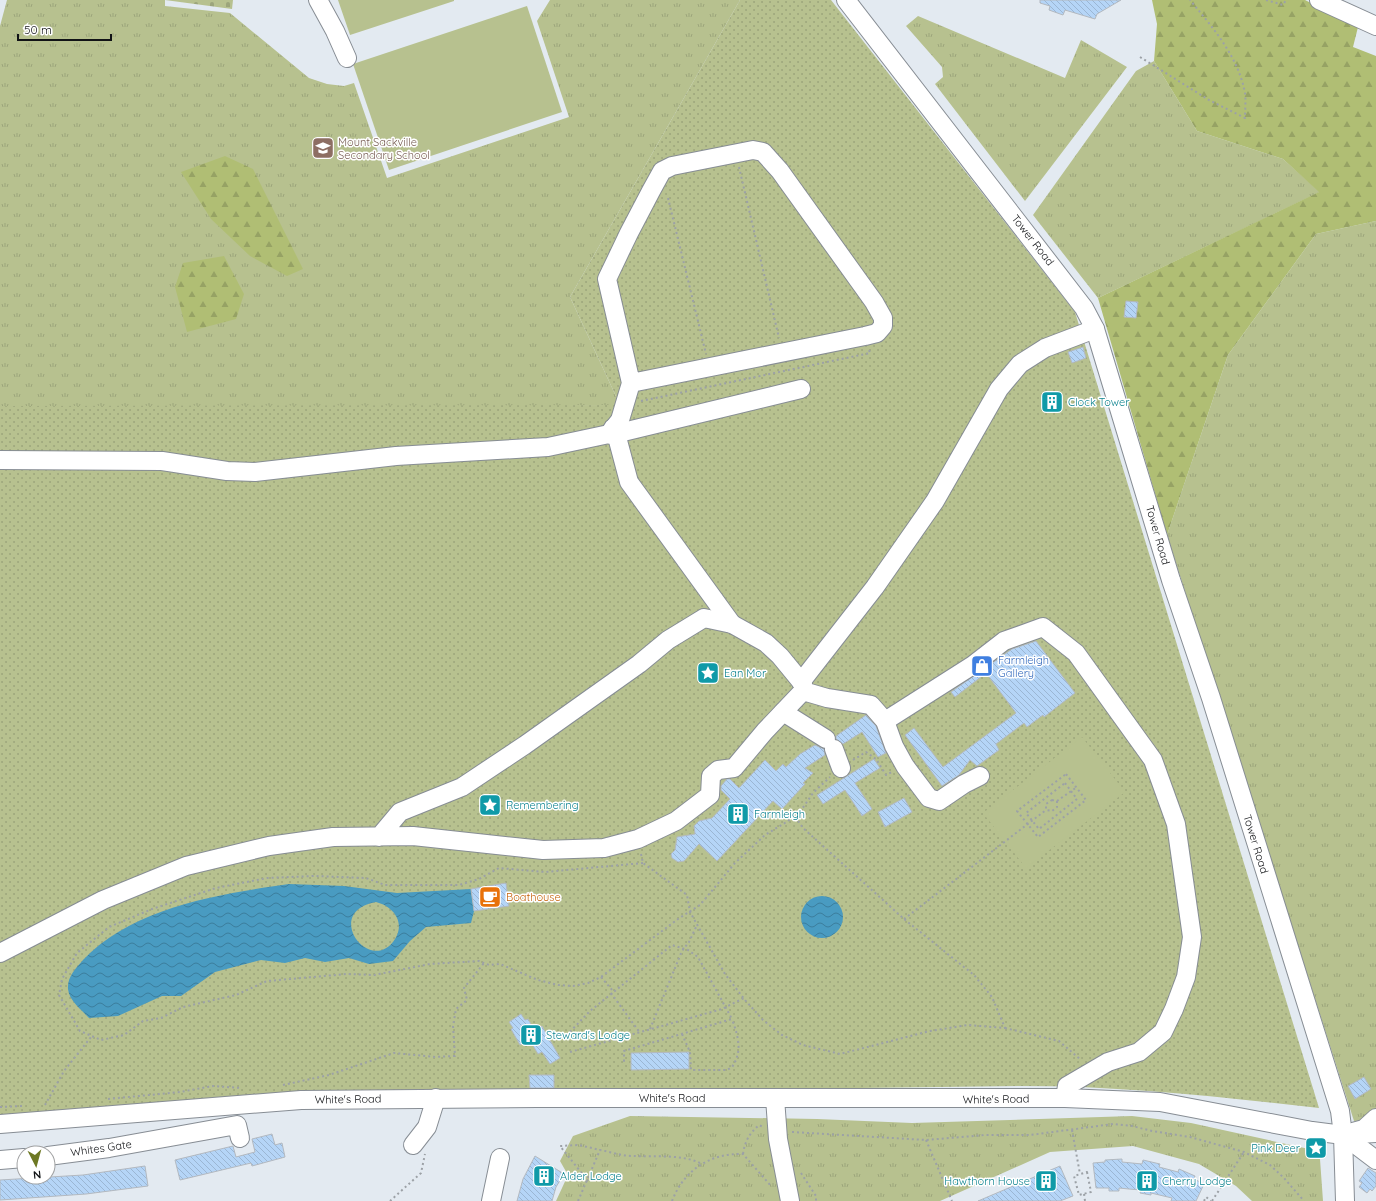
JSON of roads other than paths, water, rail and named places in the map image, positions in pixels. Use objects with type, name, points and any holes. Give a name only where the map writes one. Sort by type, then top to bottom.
[{"type":"street","points":[[318,0],[335,31],[347,58]]},
{"type":"street","name":"Tower Road","points":[[846,0],[1072,292],[1089,315],[1095,329],[1171,580],[1213,706],[1340,1111],[1345,1201]]},
{"type":"street","points":[[1319,0],[1376,26]]},
{"type":"street","points":[[611,431],[620,420],[631,383],[608,279],[614,263],[662,171],[672,166],[753,150],[763,152],[772,160],[874,302],[883,318],[883,326],[877,333],[865,336],[631,383]]},
{"type":"street","points":[[0,953],[103,900],[186,866],[269,846],[333,837],[413,836],[543,850],[604,848],[638,839],[676,821],[710,795],[711,776],[718,770],[734,768],[783,712],[802,687],[875,587],[934,501],[999,389],[1020,364],[1045,348],[1095,329]]},
{"type":"street","points":[[0,460],[162,461],[220,471],[255,472],[396,456],[548,447],[611,431],[623,432],[801,389]]},
{"type":"street","points":[[611,431],[617,437],[629,482],[732,624]]},
{"type":"street","points":[[379,837],[400,812],[462,787],[525,745],[639,664],[668,640],[704,618],[732,624],[766,643],[780,656],[802,687],[827,698],[870,705],[885,721],[894,746],[905,766],[929,798],[939,801],[964,784],[980,776]]},
{"type":"street","points":[[885,721],[973,665],[1004,641],[1043,627],[1076,653],[1153,760],[1176,824],[1192,938],[1186,977],[1174,1009],[1163,1032],[1139,1052],[1108,1062],[1067,1086],[1065,1098]]},
{"type":"street","points":[[783,712],[830,744],[841,768]]},
{"type":"street","points":[[413,1145],[428,1127],[436,1098]]},
{"type":"street","name":"White's Road","points":[[0,1124],[300,1100],[436,1098],[775,1098],[966,1100],[1065,1098],[1160,1102],[1342,1135]]},
{"type":"street","points":[[775,1098],[777,1132],[790,1201]]},
{"type":"street","points":[[148,1111],[154,1140]]},
{"type":"street","points":[[1342,1135],[1364,1128],[1376,1118]]},
{"type":"street","name":"Whites Gate","points":[[56,1155],[154,1140],[237,1125],[240,1138]]},
{"type":"street","points":[[1342,1135],[1376,1133]]},
{"type":"street","points":[[1342,1135],[1376,1160]]},
{"type":"street","points":[[491,1201],[500,1158]]},
{"type":"street","points":[[0,1160],[16,1159]]},
{"type":"water","points":[[289,884],[344,886],[397,893],[471,889],[474,911],[471,923],[426,927],[410,941],[393,961],[369,964],[349,958],[325,962],[305,958],[285,963],[261,960],[215,972],[181,996],[162,996],[118,1016],[89,1018],[76,1005],[71,997],[68,989],[70,977],[83,960],[103,942],[127,927],[152,915],[207,898]],"holes":[[[376,902],[382,904],[396,915],[399,926],[398,932],[395,939],[385,949],[374,951],[364,947],[356,938],[352,928],[352,917],[360,908]]]},
{"type":"water","points":[[818,896],[826,896],[834,899],[840,905],[843,917],[840,929],[834,935],[826,938],[818,938],[810,935],[804,929],[801,921],[801,913],[804,905],[810,899]]},
{"type":"place","name":"Mount Sackville Secondary School","points":[[323,148]]},
{"type":"place","name":"Clock Tower","points":[[1052,402]]},
{"type":"place","name":"Farmleigh Gallery","points":[[982,666]]},
{"type":"place","name":"Ean Mor","points":[[708,673]]},
{"type":"place","name":"Remembering","points":[[490,805]]},
{"type":"place","name":"Farmleigh","points":[[738,814]]},
{"type":"place","name":"Boathouse","points":[[490,897]]},
{"type":"place","name":"Steward's Lodge","points":[[531,1035]]},
{"type":"place","name":"Pink Deer","points":[[1316,1148]]},
{"type":"place","name":"Alder Lodge","points":[[544,1176]]},
{"type":"place","name":"Hawthorn House","points":[[1046,1181]]},
{"type":"place","name":"Cherry Lodge","points":[[1147,1181]]}]
